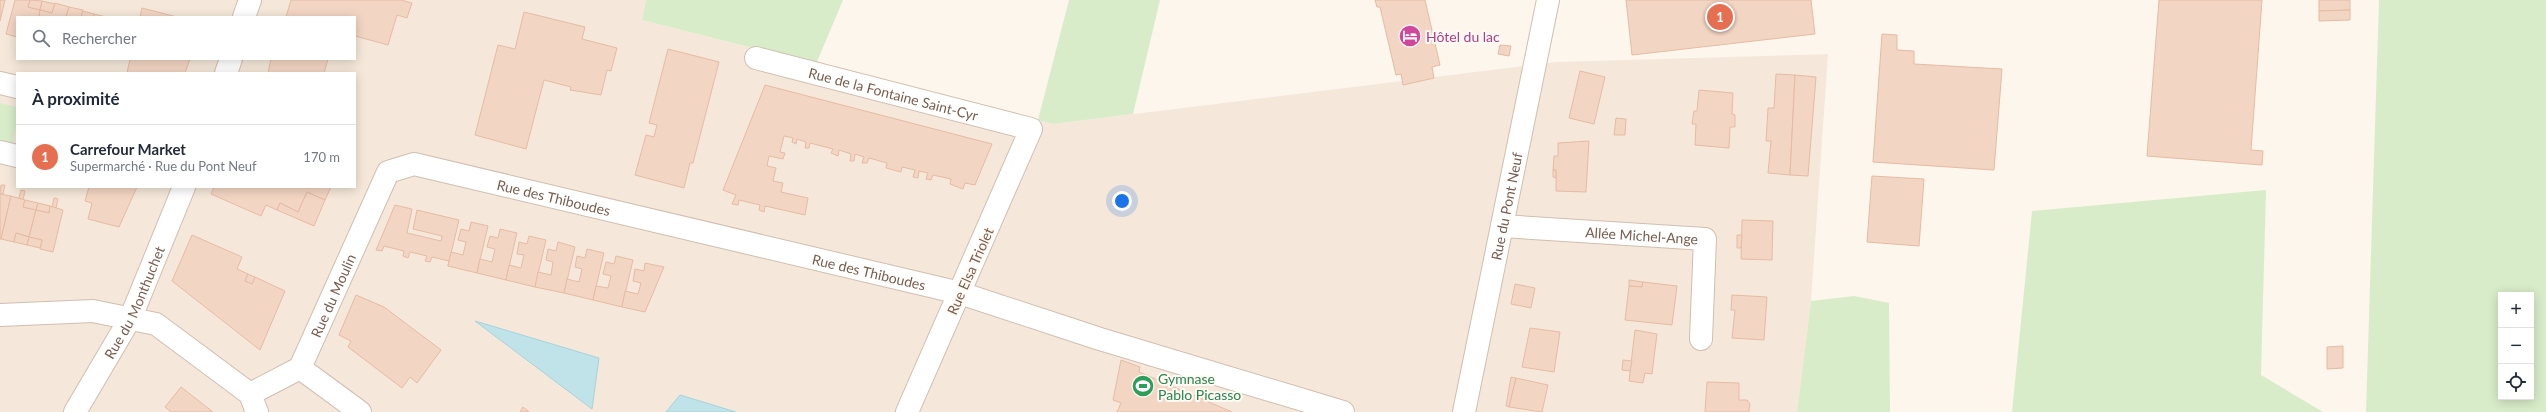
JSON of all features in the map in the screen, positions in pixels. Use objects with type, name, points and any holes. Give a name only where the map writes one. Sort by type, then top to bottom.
[{"type":"street","points":[[244,16],[250,0]]},
{"type":"street","name":"Rue du Pont Neuf","points":[[1464,412],[1548,0]]},
{"type":"street","name":"Rue de la Fontaine Saint-Cyr","points":[[756,58],[1031,129]]},
{"type":"street","points":[[226,72],[230,60]]},
{"type":"street","points":[[0,83],[16,87]]},
{"type":"street","name":"Rue Elsa Triolet","points":[[907,412],[1031,129]]},
{"type":"street","points":[[0,152],[16,156]]},
{"type":"street","name":"Rue des Thiboudes","points":[[388,172],[414,164],[960,293],[1342,412]]},
{"type":"street","name":"Rue du Moulin","points":[[300,368],[388,172]]},
{"type":"street","name":"Rue du Monthuchet","points":[[75,412],[131,317],[184,188]]},
{"type":"street","name":"Allée Michel-Ange","points":[[1502,226],[1705,239],[1701,339]]},
{"type":"street","points":[[0,315],[93,311],[131,317],[156,324],[253,403],[300,368],[360,412]]},
{"type":"shaded area","points":[[0,0],[646,0],[642,20],[1053,124],[1557,62],[1828,54],[1811,301],[1797,412],[0,412]]},
{"type":"green space","points":[[646,0],[843,0],[816,64],[642,20]]},
{"type":"green space","points":[[1069,0],[1160,0],[1133,114],[1053,124],[1038,120]]},
{"type":"green space","points":[[2379,0],[2546,0],[2546,412],[2366,412]]},
{"type":"green space","points":[[0,103],[16,107],[16,128],[12,144],[0,140]]},
{"type":"green space","points":[[2266,190],[2261,375],[2323,412],[2012,412],[2032,211]]},
{"type":"green space","points":[[1854,296],[1889,303],[1890,412],[1797,412],[1811,301]]},
{"type":"water","points":[[475,321],[599,358],[592,409]]},
{"type":"water","points":[[680,395],[736,412],[666,412]]},
{"type":"building","points":[[0,0],[5,0],[0,21]]},
{"type":"building","points":[[15,0],[30,0],[28,7],[40,10],[39,16],[16,16],[16,37],[6,34]]},
{"type":"building","points":[[30,0],[42,1],[40,10],[28,7]]},
{"type":"building","points":[[291,0],[401,0],[412,3],[407,18],[397,15],[388,45],[356,36],[356,16],[286,16]]},
{"type":"building","name":"Hôtel du lac","points":[[1375,0],[1425,0],[1440,65],[1432,67],[1434,78],[1403,85],[1401,74],[1396,75],[1380,7],[1377,7]]},
{"type":"building","points":[[1626,0],[1811,0],[1815,34],[1632,55]]},
{"type":"building","points":[[2159,0],[2262,0],[2251,150],[2263,151],[2262,165],[2147,156]]},
{"type":"building","points":[[2319,0],[2350,0],[2350,10],[2319,11]]},
{"type":"building","points":[[42,1],[55,4],[52,13],[40,10]]},
{"type":"building","points":[[55,3],[69,7],[66,16],[39,16],[40,10],[52,13]]},
{"type":"building","points":[[69,7],[83,10],[81,16],[66,16]]},
{"type":"building","points":[[142,8],[173,16],[140,16]]},
{"type":"building","points":[[2350,10],[2350,20],[2319,21],[2319,11]]},
{"type":"building","points":[[83,11],[94,14],[93,16],[81,16]]},
{"type":"building","points":[[524,12],[585,27],[582,39],[617,48],[611,71],[607,70],[601,95],[570,90],[571,87],[544,80],[526,149],[475,135],[498,45],[515,49]]},
{"type":"building","points":[[1882,34],[1897,35],[1897,50],[1914,51],[1914,64],[2002,69],[1994,170],[1873,162]]},
{"type":"building","points":[[1500,45],[1511,46],[1509,56],[1498,54]]},
{"type":"building","points":[[668,49],[719,62],[693,163],[690,163],[684,188],[635,175],[646,135],[654,137],[657,125],[649,123]]},
{"type":"building","points":[[130,60],[190,60],[185,72],[127,72]]},
{"type":"building","points":[[271,60],[328,60],[324,72],[268,72]]},
{"type":"building","points":[[1580,71],[1605,77],[1594,124],[1569,118]]},
{"type":"building","points":[[1776,74],[1795,75],[1790,175],[1768,173],[1771,141],[1766,141],[1768,108],[1774,108]]},
{"type":"building","points":[[1795,75],[1816,77],[1808,176],[1790,175]]},
{"type":"building","points":[[765,85],[992,144],[975,185],[965,183],[963,189],[950,184],[951,179],[933,175],[931,180],[926,179],[928,173],[919,171],[918,178],[913,177],[915,170],[902,167],[901,172],[886,168],[887,163],[869,158],[867,163],[862,163],[864,157],[855,154],[854,161],[850,161],[851,154],[839,150],[838,156],[831,153],[833,149],[810,143],[809,148],[805,148],[806,142],[797,139],[796,144],[792,142],[793,138],[784,136],[780,152],[785,153],[783,159],[769,156],[767,166],[776,168],[773,181],[783,183],[781,192],[808,198],[805,215],[765,206],[764,212],[759,210],[760,205],[739,200],[738,205],[732,204],[736,195],[723,190]]},
{"type":"building","points":[[1699,90],[1733,93],[1732,114],[1735,115],[1735,127],[1730,127],[1729,148],[1695,145],[1696,124],[1692,124],[1694,111],[1697,111]]},
{"type":"building","points":[[1616,118],[1626,119],[1625,135],[1614,135]]},
{"type":"building","points":[[1589,141],[1586,192],[1556,191],[1556,170],[1553,170],[1554,156],[1558,156],[1558,143]]},
{"type":"building","points":[[1553,170],[1556,170],[1556,178],[1553,177]]},
{"type":"building","points":[[1872,176],[1924,179],[1919,246],[1867,242]]},
{"type":"building","points":[[1,185],[5,185],[3,194],[0,194]]},
{"type":"building","points":[[89,188],[137,188],[119,227],[88,219],[92,203],[85,201]]},
{"type":"building","points":[[214,188],[331,188],[325,200],[307,192],[298,212],[280,203],[277,210],[266,205],[261,216],[211,194]]},
{"type":"building","points":[[21,190],[25,191],[23,200],[19,198]]},
{"type":"building","points":[[307,192],[325,200],[314,226],[277,210],[280,203],[298,212]]},
{"type":"building","points":[[0,194],[11,196],[1,239],[0,239]]},
{"type":"building","points":[[11,196],[25,200],[23,207],[36,210],[29,237],[16,233],[14,242],[1,239]]},
{"type":"building","points":[[54,198],[58,199],[56,208],[52,207]]},
{"type":"building","points":[[25,200],[38,203],[36,210],[23,207]]},
{"type":"building","points":[[38,203],[50,206],[49,213],[36,210]]},
{"type":"building","points":[[395,205],[412,209],[407,233],[441,241],[442,236],[413,229],[417,210],[459,220],[448,266],[449,261],[432,257],[430,262],[425,261],[427,256],[410,252],[408,258],[403,256],[404,251],[384,246],[382,251],[376,250]]},
{"type":"building","points":[[50,206],[63,210],[53,252],[40,249],[42,240],[29,237],[36,210],[49,213]]},
{"type":"building","points":[[1742,220],[1773,221],[1772,260],[1741,259]]},
{"type":"building","points":[[471,222],[488,226],[477,273],[448,266],[451,252],[463,255],[466,242],[458,240],[461,229],[469,231]]},
{"type":"building","points":[[500,229],[517,233],[506,280],[477,273],[480,259],[492,262],[495,249],[487,247],[490,236],[498,238]]},
{"type":"building","points":[[16,233],[29,237],[27,245],[14,242]]},
{"type":"building","points":[[192,235],[242,257],[237,269],[248,274],[245,281],[252,284],[255,277],[285,291],[260,350],[172,281]]},
{"type":"building","points":[[1737,235],[1742,235],[1741,248],[1737,248]]},
{"type":"building","points":[[529,236],[546,240],[535,287],[506,280],[509,265],[521,268],[524,255],[517,254],[519,242],[527,244]]},
{"type":"building","points":[[29,237],[42,240],[40,248],[27,245]]},
{"type":"building","points":[[558,242],[575,247],[564,293],[535,287],[538,272],[551,275],[553,262],[546,260],[548,249],[556,251]]},
{"type":"building","points":[[587,249],[604,253],[593,300],[564,293],[567,279],[579,282],[582,269],[575,267],[577,256],[585,258]]},
{"type":"building","points":[[616,256],[633,260],[622,307],[593,300],[596,286],[608,288],[611,276],[603,274],[606,262],[614,264]]},
{"type":"building","points":[[645,263],[664,267],[645,312],[622,307],[625,291],[638,294],[641,283],[633,281],[635,269],[644,271]]},
{"type":"building","points":[[248,274],[255,277],[252,284],[245,281]]},
{"type":"building","points":[[1629,280],[1643,282],[1642,287],[1629,286]]},
{"type":"building","points":[[1643,282],[1677,286],[1672,325],[1625,320],[1629,286],[1642,287]]},
{"type":"building","points":[[1515,284],[1535,288],[1531,308],[1511,304]]},
{"type":"building","points":[[356,295],[384,307],[441,350],[417,383],[410,377],[402,388],[348,347],[351,341],[339,335]]},
{"type":"building","points":[[1732,295],[1767,297],[1764,340],[1732,338],[1735,310],[1731,310]]},
{"type":"building","points":[[1530,328],[1560,332],[1554,372],[1522,367]]},
{"type":"building","points":[[1635,330],[1657,334],[1652,374],[1645,373],[1643,383],[1629,381]]},
{"type":"building","points":[[2343,346],[2343,368],[2327,369],[2327,347]]},
{"type":"building","name":"Gymnase Pablo Picasso","points":[[1121,360],[1140,367],[1139,372],[1232,412],[1117,412],[1121,403],[1113,400]]},
{"type":"building","points":[[1623,360],[1632,361],[1630,371],[1622,370]]},
{"type":"building","points":[[1511,377],[1516,378],[1509,407],[1506,406]]},
{"type":"building","points":[[1516,378],[1548,385],[1542,412],[1509,407]]},
{"type":"building","points":[[1707,382],[1739,383],[1739,400],[1747,400],[1750,404],[1749,412],[1705,412]]},
{"type":"building","points":[[181,387],[213,412],[171,412],[165,407]]},
{"type":"building","points":[[523,407],[529,412],[520,412]]},
{"type":"place","name":"Carrefour Market","points":[[1720,17]]},
{"type":"place","name":"Hôtel du lac","points":[[1410,36]]},
{"type":"place","name":"Gymnase Pablo Picasso","points":[[1143,386]]}]
